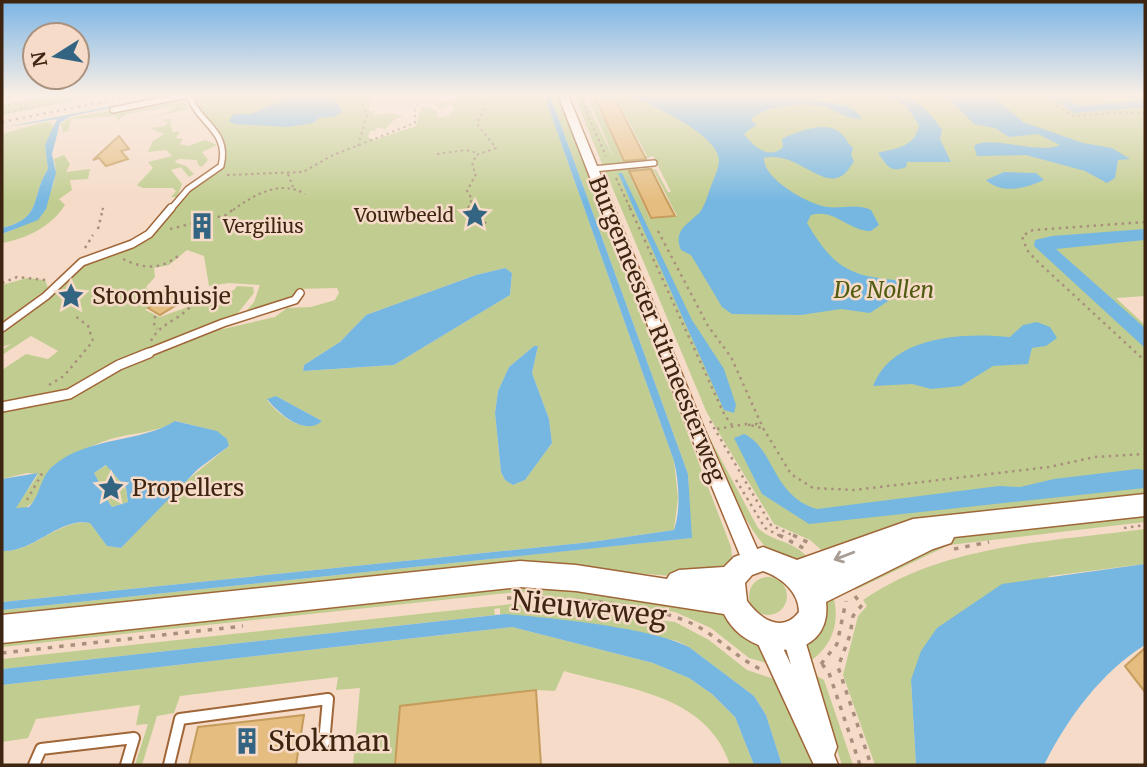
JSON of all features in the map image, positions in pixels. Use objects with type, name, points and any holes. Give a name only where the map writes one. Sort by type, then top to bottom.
[{"type":"street","name":"Burgemeester Ritmeesterweg","points":[[580,131],[697,430],[752,560]]},
{"type":"street","points":[[765,635],[793,635],[808,623],[812,605],[829,582],[929,538],[1003,530],[1145,505]]},
{"type":"street","points":[[802,669],[765,635],[745,622],[732,591],[740,567],[752,560],[775,560],[829,582]]},
{"type":"street","name":"Nieuweweg","points":[[2,629],[486,575],[520,574],[732,591]]},
{"type":"street","points":[[793,635],[828,765]]},
{"type":"lane","points":[[2,328],[59,285],[82,261],[132,244],[154,230],[188,189],[210,177],[221,166],[225,150],[215,131]]},
{"type":"lane","points":[[593,169],[654,163]]},
{"type":"lane","points":[[2,407],[69,394],[119,365],[223,323],[295,300],[300,293]]},
{"type":"lane","points":[[169,765],[180,719],[328,699],[324,743]]},
{"type":"lane","points":[[34,765],[41,749],[134,738],[126,765]]},
{"type":"path","points":[[358,146],[362,131]]},
{"type":"path","points":[[210,177],[288,174],[313,168],[333,155],[396,131]]},
{"type":"path","points":[[468,208],[472,199],[467,191],[476,174],[472,166],[476,157],[496,148],[480,131]]},
{"type":"path","points":[[589,131],[611,167],[725,416],[732,425]]},
{"type":"path","points":[[437,154],[466,150],[481,153]]},
{"type":"path","points":[[466,150],[476,157]]},
{"type":"path","points":[[2,161],[2,166]]},
{"type":"path","points":[[288,174],[293,187]]},
{"type":"path","points":[[184,225],[226,215],[258,192],[293,187],[310,197]]},
{"type":"path","points":[[98,229],[98,217],[105,206]]},
{"type":"path","points":[[1145,222],[1033,230],[1022,236],[1027,250],[1036,260],[1145,361]]},
{"type":"path","points":[[658,231],[708,326],[731,357],[761,428],[791,474],[813,488],[854,490],[1049,467],[1094,457],[1145,454]]},
{"type":"path","points":[[110,252],[140,267],[167,264],[178,256]]},
{"type":"path","points":[[2,283],[30,277],[59,285]]},
{"type":"path","points":[[155,316],[153,327],[157,329],[179,319],[190,307]]},
{"type":"path","points":[[47,386],[64,376],[93,341],[88,326],[74,316]]},
{"type":"path","points":[[705,413],[771,525],[805,540],[829,582],[837,644],[802,669]]},
{"type":"path","points":[[761,428],[732,425],[711,430],[760,523],[771,533],[807,550],[829,582],[862,605],[853,616],[850,635],[838,667],[871,765]]},
{"type":"path","points":[[27,500],[44,470]]},
{"type":"path","points":[[1119,528],[1145,525]]},
{"type":"path","points":[[952,550],[1003,530]]},
{"type":"path","points":[[829,582],[867,590]]},
{"type":"path","name":"Nieuweweg","points":[[501,598],[525,598],[674,616],[702,629],[749,664],[768,671],[802,669]]},
{"type":"path","points":[[2,653],[251,625]]},
{"type":"path","points":[[802,669],[829,673],[860,765]]},
{"type":"green space","points":[[13,131],[53,131],[45,145],[48,169],[34,205],[24,218],[2,228],[2,134]]},
{"type":"green space","points":[[157,131],[180,131],[176,138],[183,139],[180,144],[188,146],[205,140],[217,145],[202,152],[208,160],[202,167],[197,160],[179,159],[174,162],[186,166],[194,174],[189,177],[181,167],[171,170],[182,184],[177,197],[171,197],[176,191],[173,188],[143,188],[137,185],[153,168],[148,162],[172,156],[166,150],[148,152],[153,141],[164,134]]},
{"type":"green space","points":[[216,131],[371,131],[368,137],[374,140],[402,131],[557,131],[674,461],[678,498],[674,530],[591,542],[2,602],[2,551],[25,547],[57,530],[79,523],[90,523],[107,546],[121,548],[180,486],[229,446],[227,439],[216,431],[176,421],[160,428],[117,437],[59,462],[52,467],[35,499],[24,508],[16,508],[38,474],[27,473],[2,479],[2,409],[56,401],[84,390],[119,367],[206,333],[275,317],[287,308],[311,307],[335,300],[339,293],[337,288],[297,289],[290,300],[240,318],[254,302],[260,285],[229,283],[209,286],[204,256],[187,250],[169,265],[154,268],[155,277],[146,287],[160,291],[147,299],[153,304],[145,310],[160,317],[234,290],[237,286],[253,287],[254,293],[237,314],[113,365],[68,392],[2,403],[2,370],[26,354],[48,359],[58,351],[31,336],[2,355],[2,350],[11,344],[2,347],[2,330],[46,299],[85,262],[121,250],[164,223],[189,191],[219,171],[227,154]],"holes":[[[505,268],[512,273],[510,295],[394,365],[303,371],[304,365],[340,342],[366,315],[476,275]],[[534,346],[538,346],[532,373],[549,419],[552,443],[525,480],[513,485],[505,480],[501,472],[495,413],[498,391],[509,367]],[[276,396],[322,421],[308,426],[284,417],[267,400]]]},
{"type":"green space","points":[[563,131],[572,131],[731,547],[732,557],[727,569],[695,578],[537,565],[2,620],[2,610],[691,538],[688,474]]},
{"type":"green space","points":[[589,131],[600,131],[615,161],[602,131],[609,131],[622,159],[633,158],[634,163],[603,166]]},
{"type":"green space","name":"De Nollen","points":[[634,131],[1145,131],[1145,296],[1116,298],[1145,325],[1145,497],[1035,509],[828,556],[810,540],[774,524],[707,413],[605,170],[636,168],[640,173],[629,174],[650,219],[677,216],[654,171],[643,172],[643,166],[656,170],[668,192],[671,192],[653,156],[638,161],[636,158],[647,156]]},
{"type":"green space","points":[[64,155],[70,164],[66,172],[90,169],[88,179],[70,180],[72,190],[59,199],[65,205],[46,225],[29,235],[2,243],[2,234],[24,224],[42,206],[54,184],[54,159]]},
{"type":"green space","points":[[27,278],[45,280],[48,288],[2,324],[2,285]]},
{"type":"green space","points":[[701,422],[758,528],[800,550],[809,561],[781,556],[762,543],[732,492]]},
{"type":"green space","points":[[107,465],[126,489],[128,502],[112,507],[94,473]]},
{"type":"green space","points":[[1145,514],[1145,522],[949,545],[855,590],[849,582],[918,547],[971,532]]},
{"type":"green space","points":[[1145,529],[1145,564],[1050,576],[911,680],[916,765],[875,765],[843,675],[858,616],[867,606],[863,600],[894,581],[963,556],[1035,542]]},
{"type":"green space","points":[[768,577],[781,583],[787,596],[781,609],[768,615],[755,609],[749,596],[755,583]]},
{"type":"green space","points":[[522,583],[720,610],[759,646],[770,664],[749,658],[711,628],[675,612],[517,592],[2,647],[2,638],[488,584]]},
{"type":"green space","points":[[832,592],[836,612],[833,631],[825,647],[810,661],[807,652],[809,633],[816,616]]},
{"type":"green space","points":[[512,604],[675,622],[709,640],[747,670],[777,680],[813,765],[782,765],[766,715],[754,696],[689,647],[677,641],[620,630],[500,614],[500,608],[494,609],[495,615],[2,669],[2,659]]},
{"type":"green space","points":[[512,627],[653,663],[689,678],[712,694],[735,717],[754,765],[730,765],[719,741],[703,723],[662,698],[564,671],[555,691],[536,690],[400,706],[395,765],[353,765],[360,688],[336,690],[338,677],[180,696],[174,713],[157,716],[142,765],[135,765],[148,724],[136,725],[140,705],[36,719],[28,738],[2,742],[2,685]]},
{"type":"green space","points":[[813,674],[824,680],[853,765],[842,765]]},
{"type":"water","points":[[52,131],[58,131],[52,154],[56,173],[46,209],[38,220],[2,234],[2,228],[24,218],[34,205],[48,169],[45,145]]},
{"type":"water","points":[[557,131],[563,131],[688,474],[692,538],[2,610],[2,602],[591,542],[674,530],[678,496],[674,461]]},
{"type":"water","points":[[696,131],[748,131],[744,134],[756,147],[772,152],[783,147],[782,139],[802,131],[840,132],[853,148],[851,154],[854,162],[843,175],[826,178],[787,159],[776,157],[764,158],[766,166],[778,182],[809,201],[827,207],[860,207],[871,210],[879,225],[871,231],[855,228],[834,217],[820,214],[811,215],[807,223],[827,252],[848,269],[873,277],[907,281],[911,286],[870,313],[841,309],[801,315],[732,314],[722,307],[691,255],[681,250],[679,244],[682,230],[706,202],[718,166],[716,150]]},
{"type":"water","points":[[918,131],[942,131],[940,139],[951,162],[907,162],[906,167],[901,169],[892,169],[886,164],[878,153],[909,143]]},
{"type":"water","points":[[999,131],[1048,131],[1083,143],[1112,148],[1130,159],[1118,160],[1115,178],[1107,183],[1085,171],[1026,155],[977,156],[974,146],[981,143],[1039,148],[1060,145],[1038,134],[1009,137]]},
{"type":"water","points":[[1004,172],[1036,173],[1044,180],[1007,189],[992,185],[986,180]]},
{"type":"water","points":[[618,173],[622,173],[692,320],[724,369],[736,405],[734,413],[724,410]]},
{"type":"water","points":[[1145,229],[1145,240],[1056,249],[1145,328],[1145,348],[1034,246],[1035,240],[1052,236]]},
{"type":"water","points":[[505,268],[512,273],[510,295],[394,365],[303,371],[304,365],[340,342],[366,315],[476,275]]},
{"type":"water","points":[[1037,322],[1050,327],[1057,338],[1046,346],[1032,348],[1028,364],[993,366],[961,386],[931,389],[912,384],[873,386],[882,369],[912,347],[951,337],[1010,337],[1023,325]]},
{"type":"water","points":[[534,346],[538,346],[532,373],[549,419],[552,443],[525,480],[513,485],[505,480],[501,472],[495,413],[498,391],[509,367]]},
{"type":"water","points":[[276,396],[322,421],[308,426],[292,421],[267,399]]},
{"type":"water","points":[[175,421],[217,431],[227,439],[229,446],[198,469],[121,548],[107,546],[90,523],[79,523],[68,525],[25,547],[2,551],[2,479],[38,473],[16,508],[29,507],[48,471],[67,456],[98,444],[161,428]],"holes":[[[106,465],[126,488],[128,502],[112,507],[94,473]]]},
{"type":"water","points":[[744,434],[762,449],[791,494],[802,503],[817,509],[999,486],[1020,487],[1054,479],[1137,469],[1145,470],[1145,488],[809,524],[762,494],[734,438]]},
{"type":"water","points":[[1145,564],[1145,645],[1114,669],[1087,698],[1063,731],[1044,765],[916,765],[911,680],[921,651],[937,628],[1002,584]]},
{"type":"water","points":[[505,614],[625,629],[689,647],[754,696],[766,715],[782,765],[754,765],[735,717],[712,694],[689,678],[653,663],[512,627],[2,685],[2,669]]},
{"type":"building","points":[[610,131],[631,131],[646,159],[624,161]]},
{"type":"building","points":[[119,136],[129,149],[121,151],[128,159],[106,166],[99,158],[93,160]]},
{"type":"building","points":[[651,169],[675,216],[651,218],[629,171]]},
{"type":"building","points":[[168,289],[186,299],[160,315],[148,308],[156,303],[151,300]]},
{"type":"building","points":[[1145,648],[1145,692],[1125,666]]},
{"type":"building","points":[[536,690],[541,765],[395,765],[400,706]]},
{"type":"building","name":"Stokman","points":[[304,715],[296,765],[189,765],[198,727]]},
{"type":"place","name":"Vouwbeeld","points":[[475,215]]},
{"type":"place","name":"Vergilius","points":[[202,226]]},
{"type":"place","name":"Stoomhuisje","points":[[71,296]]},
{"type":"place","name":"Propellers","points":[[111,488]]},
{"type":"place","name":"Stokman","points":[[247,741]]}]
